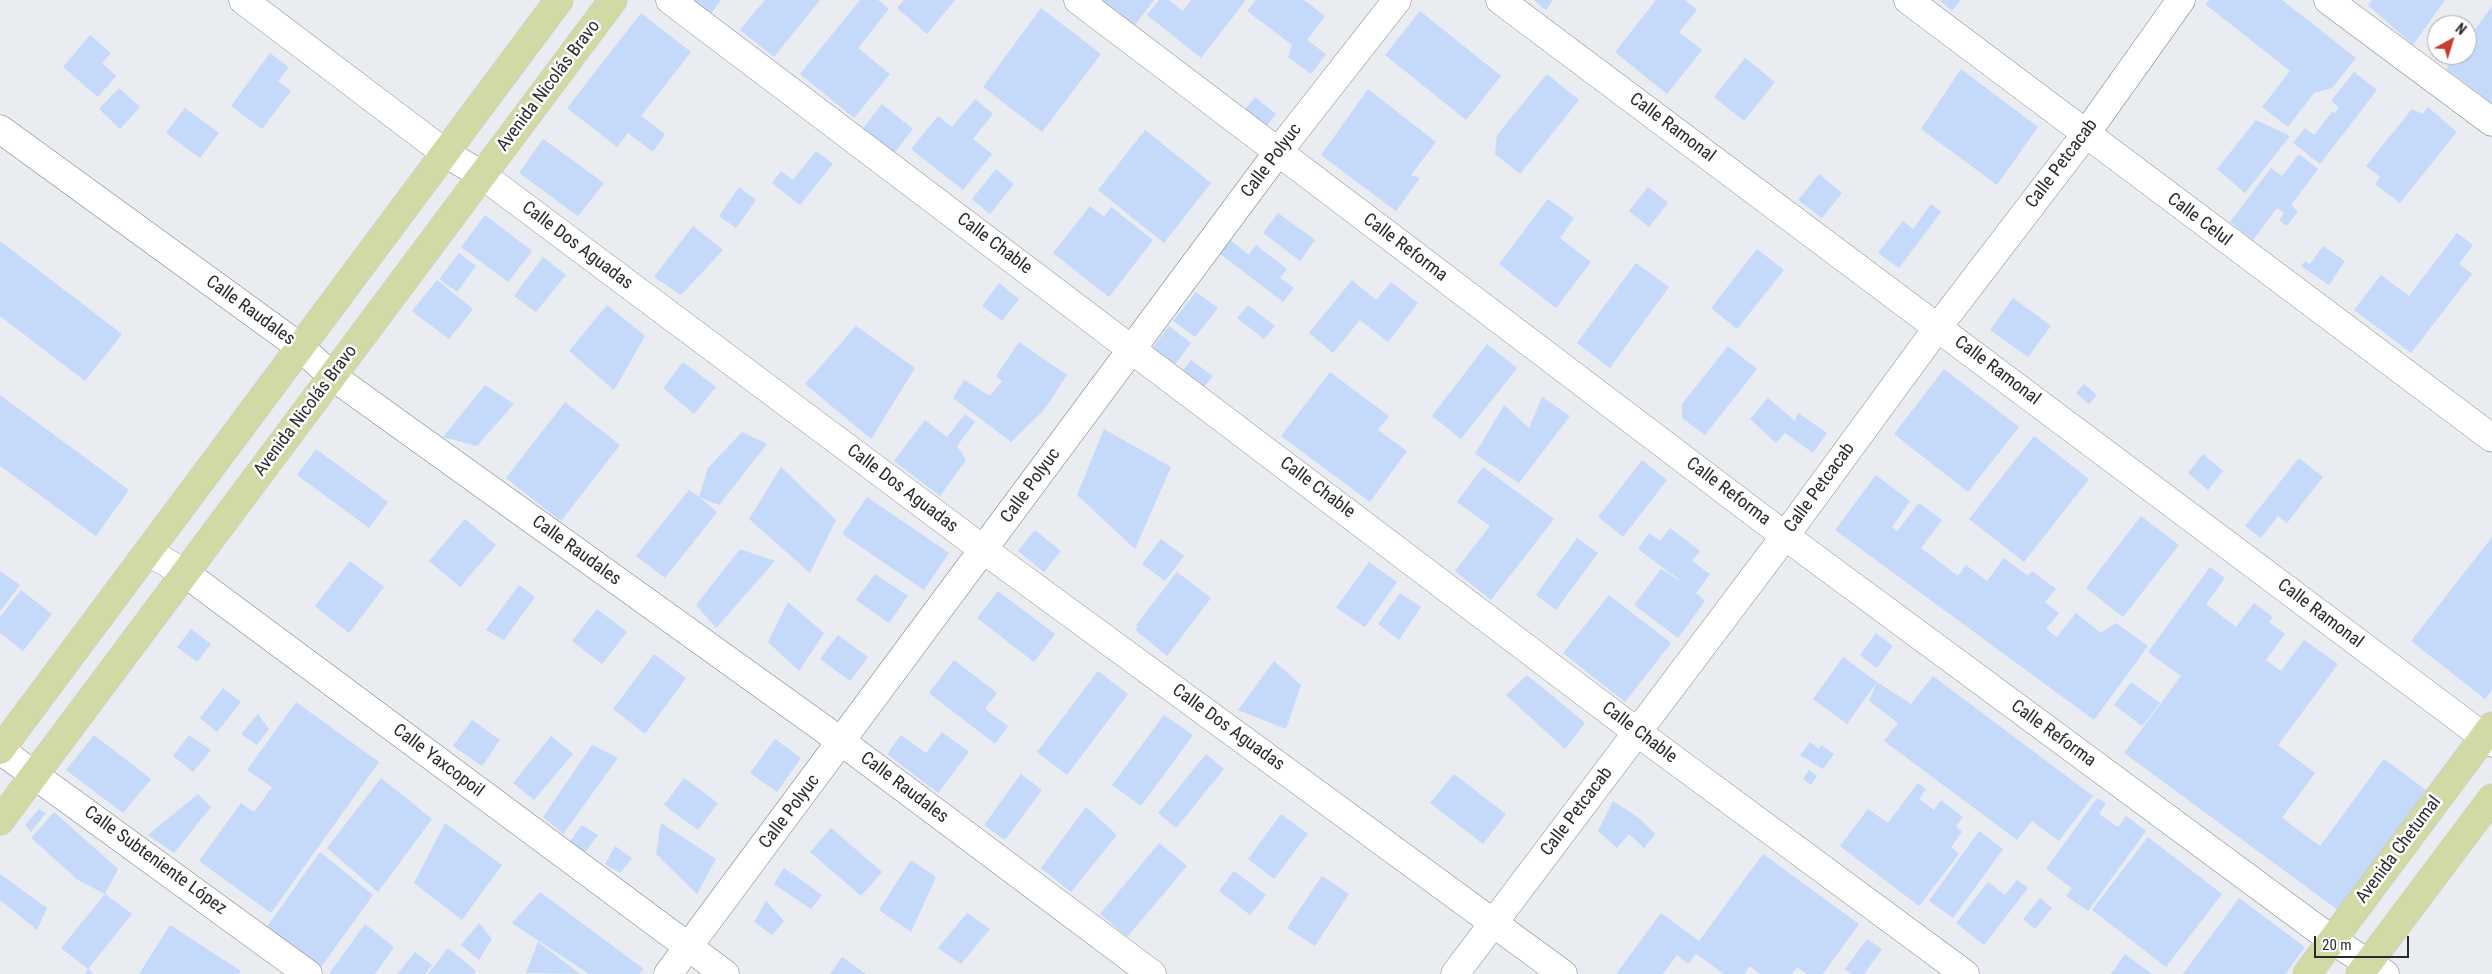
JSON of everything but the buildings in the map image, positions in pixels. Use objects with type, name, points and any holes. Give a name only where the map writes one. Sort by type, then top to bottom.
[{"type":"main road","points":[[0,750],[559,0]]},
{"type":"main road","name":"Avenida Nicolás Bravo","points":[[0,821],[613,0]]},
{"type":"main road","name":"Avenida Chetumal","points":[[2307,974],[2489,735]]},
{"type":"main road","points":[[2371,970],[2492,798]]},
{"type":"street","name":"Calle Dos Aguadas","points":[[243,0],[444,153],[482,175],[984,550],[1563,974]]},
{"type":"street","name":"Calle Chable","points":[[670,0],[1637,732],[1965,974]]},
{"type":"street","name":"Calle Reforma","points":[[1078,0],[1785,536],[2371,970]]},
{"type":"street","name":"Calle Polyuc","points":[[668,974],[1278,152],[1397,0]]},
{"type":"street","name":"Calle Ramonal","points":[[1500,0],[2489,735]]},
{"type":"street","name":"Calle Celul","points":[[1908,0],[2492,438]]},
{"type":"street","name":"Calle Petcacab","points":[[1455,974],[1785,536],[1938,327],[2085,134],[2181,0]]},
{"type":"street","points":[[2328,0],[2492,122]]},
{"type":"street","name":"Calle Raudales","points":[[0,129],[300,347],[332,376],[842,742],[1152,974]]},
{"type":"street","name":"Calle Yaxcopoil","points":[[148,552],[185,573],[725,974]]},
{"type":"street","name":"Calle Subteniente López","points":[[0,750],[308,974]]}]
